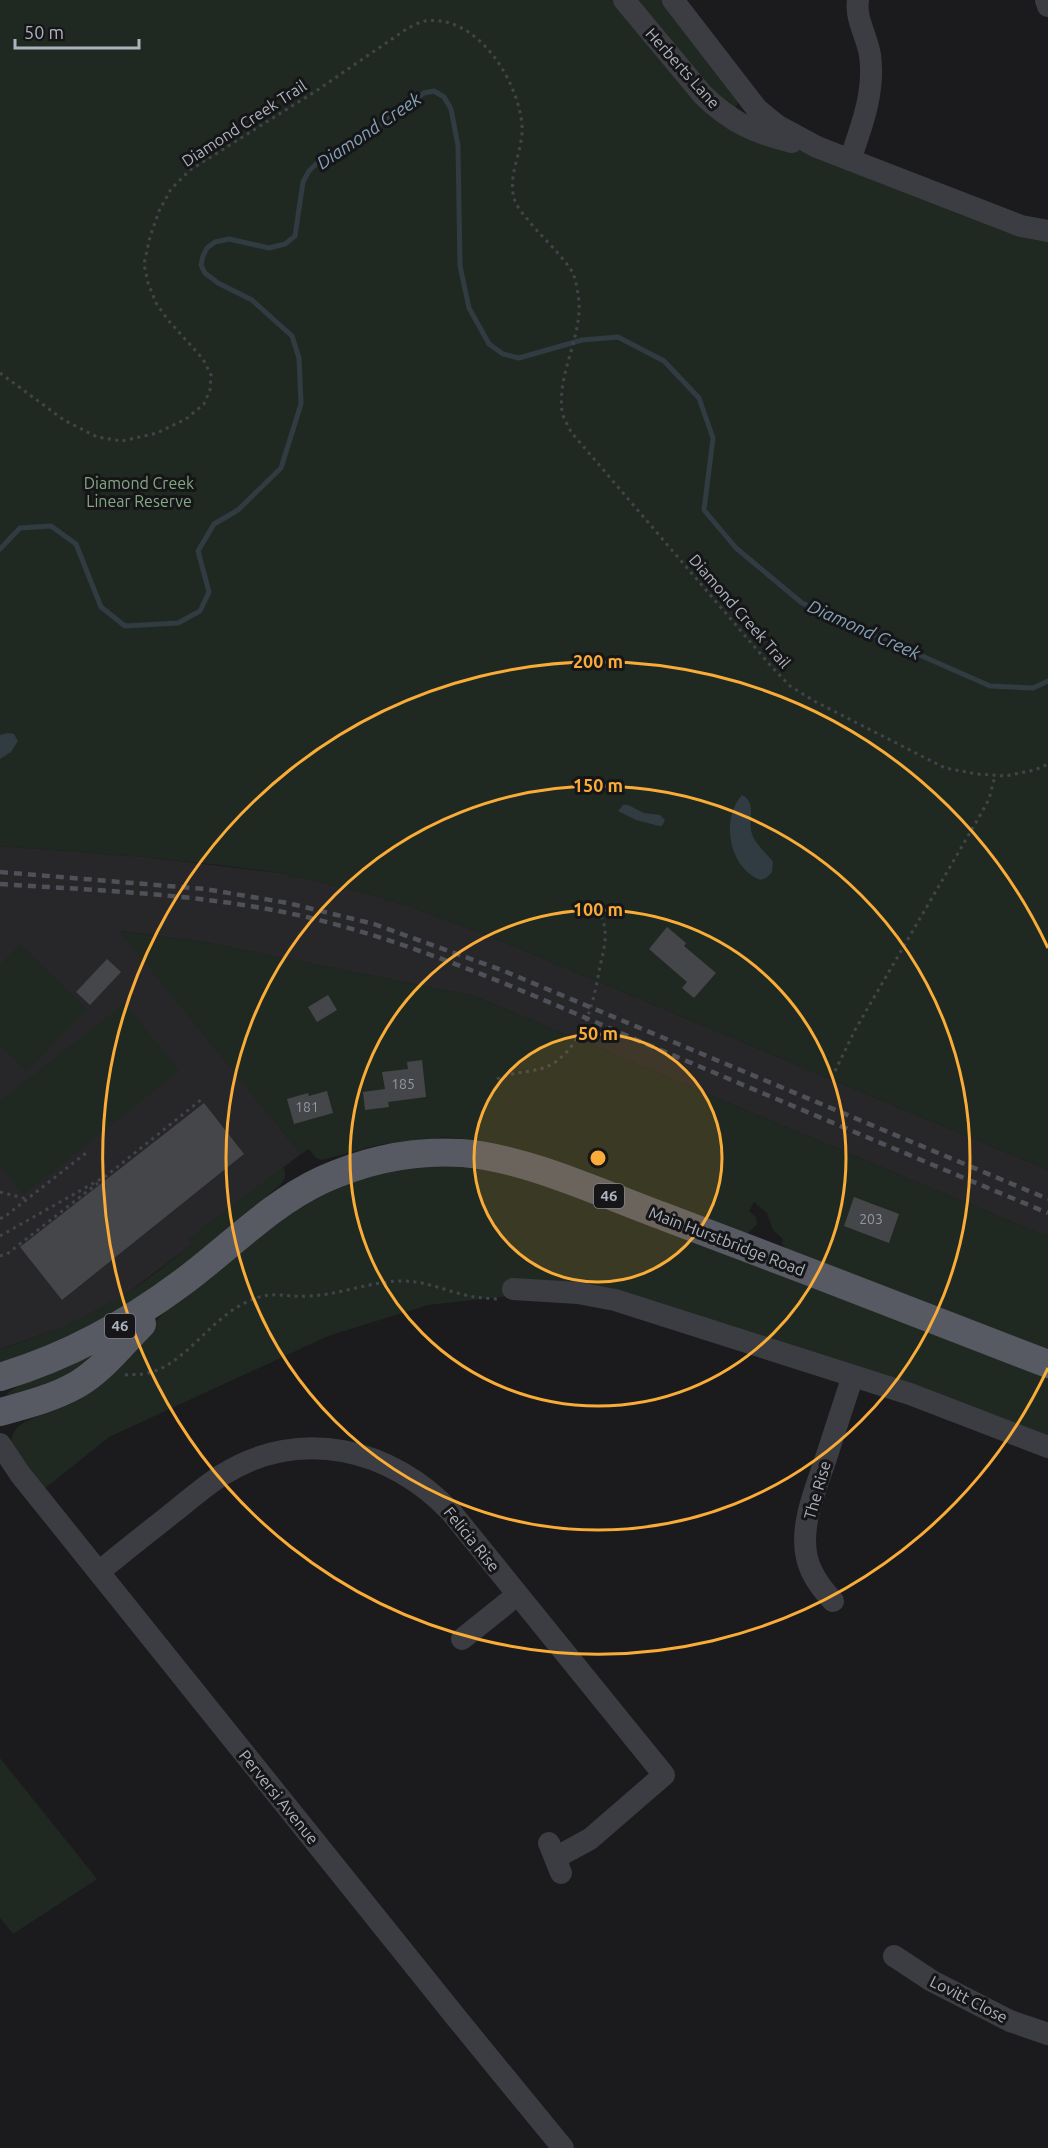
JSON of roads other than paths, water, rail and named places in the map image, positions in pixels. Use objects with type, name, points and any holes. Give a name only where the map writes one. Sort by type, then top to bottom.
[{"type":"main road","name":"Main Hurstbridge Road","points":[[0,1377],[50,1360],[119,1327],[184,1282],[297,1192],[336,1173],[376,1161],[439,1152],[466,1154],[524,1166],[554,1176],[1048,1364]]},
{"type":"main road","name":"Main Hurstbridge Road","points":[[0,1412],[59,1394],[79,1383],[103,1363],[184,1282]]},
{"type":"street","name":"Herberts Lane","points":[[624,0],[703,95],[724,113],[746,128],[767,136],[817,147]]},
{"type":"street","name":"Herberts Lane","points":[[673,0],[766,118],[817,147],[1022,226],[1048,231]]},
{"type":"street","points":[[850,160],[867,108],[872,71],[869,51],[858,15],[858,0]]},
{"type":"street","points":[[1046,0],[1048,6]]},
{"type":"street","points":[[724,113],[738,112],[746,101],[745,93]]},
{"type":"street","points":[[506,1294],[578,1293],[606,1298],[930,1401],[1048,1447]]},
{"type":"street","name":"The Rise","points":[[833,1601],[823,1590],[811,1569],[807,1557],[806,1535],[812,1502],[853,1376]]},
{"type":"street","name":"Perversi Avenue","points":[[0,1444],[20,1474],[451,2012],[563,2148]]},
{"type":"street","name":"Felicia Rise","points":[[99,1572],[207,1485],[240,1465],[267,1455],[293,1450],[334,1450],[373,1458],[395,1468],[427,1488],[451,1512],[664,1775],[597,1834],[555,1858]]},
{"type":"street","points":[[462,1639],[517,1595]]},
{"type":"street","name":"Lovitt Close","points":[[894,1956],[932,1981],[1010,2021],[1048,2034]]},
{"type":"waterway","name":"Diamond Creek","points":[[0,549],[20,528],[51,526],[76,544],[101,607],[125,626],[178,623],[200,611],[209,592],[198,551],[214,524],[238,510],[281,468],[301,404],[299,358],[292,336],[252,300],[218,283],[205,273],[201,265],[203,256],[207,248],[215,242],[229,239],[269,248],[285,244],[295,236],[303,182],[309,171],[318,162],[361,138],[424,93],[434,91],[444,97],[451,109],[458,146],[460,266],[469,308],[489,344],[503,354],[519,358],[582,340],[618,337],[664,361],[699,398],[713,438],[704,510],[736,548],[802,603],[990,686],[1033,688],[1048,681]]},
{"type":"railway","points":[[0,872],[205,889],[288,903],[374,924],[504,971],[1048,1199]]},
{"type":"railway","points":[[0,884],[119,892],[237,904],[315,919],[357,930],[398,943],[519,989],[1048,1213]]},
{"type":"park label","name":"Diamond Creek Linear Reserve","points":[[139,492]]}]
